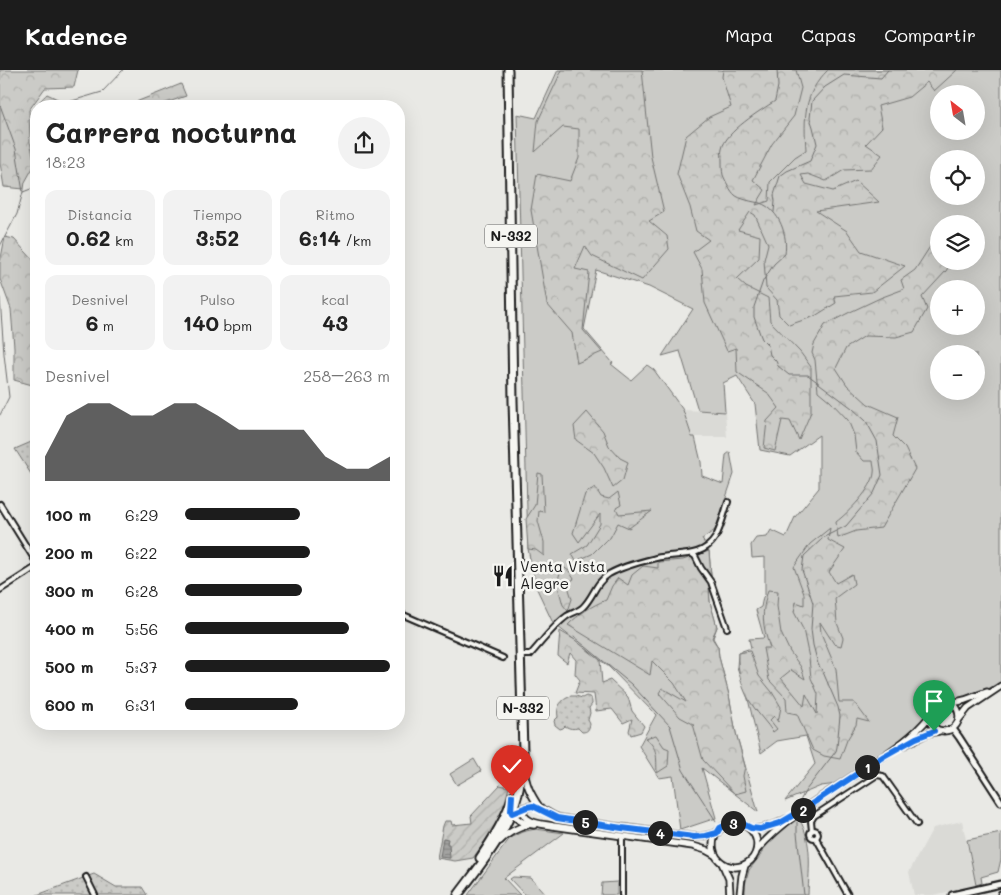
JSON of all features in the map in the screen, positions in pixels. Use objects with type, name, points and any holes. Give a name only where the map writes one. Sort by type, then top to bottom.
[{"type":"highway","name":"N-332","points":[[458,895],[502,834],[518,795],[522,774],[523,697],[520,655],[513,401],[508,70]]},
{"type":"highway","name":"N-332","points":[[453,895],[479,860],[497,831],[512,796],[519,757],[521,665]]},
{"type":"main road","points":[[952,703],[974,697],[1001,686]]},
{"type":"main road","points":[[884,756],[928,733],[953,729],[968,708],[1001,686]]},
{"type":"main road","points":[[715,855],[713,844],[720,828],[733,823],[760,829],[780,823],[884,756],[913,734],[929,717],[931,708],[938,702],[948,701],[952,703],[958,709],[960,718]]},
{"type":"main road","points":[[929,717],[932,725],[939,731]]},
{"type":"main road","points":[[523,751],[526,785],[540,808]]},
{"type":"main road","points":[[512,796],[512,813],[515,818],[528,825]]},
{"type":"main road","points":[[503,820],[512,813],[533,806],[557,818],[622,828],[694,837],[717,833]]},
{"type":"main road","points":[[527,807],[523,813],[526,820],[553,826],[693,846],[706,850],[715,855],[722,863],[729,879],[730,895]]},
{"type":"main road","points":[[757,850],[774,833],[804,809]]},
{"type":"main road","points":[[489,854],[505,835],[512,830],[542,823]]},
{"type":"main road","points":[[722,863],[734,867],[745,865],[753,859],[758,841],[751,828]]},
{"type":"main road","points":[[740,895],[745,865]]},
{"type":"street","points":[[520,655],[530,655],[566,617],[583,607],[597,584],[603,578],[622,568],[669,555],[692,554],[708,546],[715,538],[728,502]]},
{"type":"street","points":[[0,504],[30,552]]},
{"type":"street","points":[[692,554],[711,582],[726,628]]},
{"type":"street","points":[[0,590],[30,571]]},
{"type":"street","points":[[405,616],[503,658]]},
{"type":"street","points":[[953,729],[1001,802]]},
{"type":"street","points":[[848,895],[816,838],[818,832],[812,831],[811,820],[814,816],[880,774],[917,824]]},
{"type":"street","points":[[622,836],[622,895]]},
{"type":"street","points":[[86,877],[96,895]]},
{"type":"street","points":[[952,895],[999,886]]},
{"type":"shaded area","points":[[683,410],[725,412],[727,437],[692,437]]},
{"type":"shaded area","points":[[962,821],[976,886],[933,895],[914,895],[909,872],[933,828]]},
{"type":"shaded area","points":[[443,838],[448,839],[447,844],[449,844],[450,858],[440,857]]},
{"type":"green space","points":[[0,70],[78,70],[74,87],[45,88],[36,100],[30,100],[30,173],[25,182],[24,189],[4,187],[0,163]]},
{"type":"green space","points":[[558,70],[1001,70],[1001,682],[980,693],[959,700],[942,697],[934,700],[929,705],[924,719],[885,752],[837,784],[821,786],[785,801],[815,764],[806,736],[777,741],[761,753],[748,699],[737,667],[738,653],[751,648],[749,639],[764,638],[756,610],[761,607],[765,595],[765,557],[752,558],[751,545],[756,538],[767,537],[771,530],[786,537],[795,517],[819,488],[819,435],[790,456],[760,450],[755,404],[737,376],[723,383],[725,412],[698,410],[680,351],[662,356],[693,309],[649,287],[596,270],[584,329],[613,363],[611,364],[631,380],[647,365],[654,370],[683,410],[692,437],[695,437],[702,476],[723,484],[726,455],[730,452],[734,474],[715,530],[702,539],[709,551],[711,575],[709,588],[710,602],[717,627],[713,638],[718,647],[736,733],[758,812],[702,768],[716,818],[680,830],[673,776],[659,778],[639,746],[656,715],[609,667],[553,623],[536,587],[528,549],[517,114],[536,118]]},
{"type":"green space","points":[[562,70],[642,70],[651,157],[664,212],[649,221],[667,236],[669,249],[642,280],[592,256],[585,246],[575,269],[589,272],[583,330],[602,352],[577,363],[572,333],[547,304],[531,210],[537,174],[570,181],[579,158],[579,129],[563,127],[535,152],[538,121]]},
{"type":"green space","points":[[723,70],[796,70],[801,88],[794,116],[772,144],[753,180],[765,190],[756,205],[769,201],[770,182],[795,157],[806,150],[805,117],[807,107],[814,88],[828,70],[957,70],[941,85],[930,86],[927,82],[909,97],[878,106],[882,127],[866,144],[882,155],[871,169],[844,170],[826,181],[808,174],[801,175],[806,184],[833,191],[856,181],[879,202],[816,211],[847,231],[861,251],[905,266],[872,292],[834,296],[836,303],[815,316],[789,325],[779,315],[777,300],[766,288],[764,260],[768,244],[755,215],[750,212],[738,230],[760,236],[759,258],[737,279],[746,287],[768,298],[770,321],[800,352],[811,367],[811,412],[799,440],[790,421],[782,420],[775,451],[764,448],[767,421],[779,408],[768,393],[737,372],[736,348],[727,351],[705,303],[702,269],[693,252],[709,240],[696,231],[690,207],[677,174],[686,136],[709,117],[731,107],[722,77]]},
{"type":"green space","points":[[181,84],[186,96],[174,100],[141,100]]},
{"type":"green space","points":[[47,94],[60,100],[41,100]]},
{"type":"green space","points":[[5,237],[14,239],[30,256],[30,384],[14,380],[11,309],[0,279],[0,263]]},
{"type":"green space","points":[[930,247],[930,270],[947,270],[938,280],[930,280],[930,288],[922,297],[927,309],[914,332],[896,337],[865,336],[846,348],[836,368],[847,385],[868,404],[898,417],[893,436],[905,448],[915,469],[881,528],[856,531],[838,538],[836,522],[865,493],[873,479],[874,468],[873,461],[864,461],[856,452],[854,435],[848,420],[818,391],[815,360],[812,353],[814,344],[825,325],[880,298],[904,289],[901,280],[915,270]]},
{"type":"green space","points":[[587,412],[603,431],[609,446],[620,458],[628,462],[623,480],[613,488],[604,468],[594,453],[576,440],[574,426]]},
{"type":"green space","points":[[30,443],[30,472],[15,449]]},
{"type":"green space","points":[[538,473],[542,474],[544,512],[539,511],[538,521],[544,542],[544,556],[536,550],[528,549],[526,519],[535,505]]},
{"type":"green space","points":[[595,487],[601,497],[609,499],[618,492],[621,505],[616,508],[619,514],[652,511],[629,528],[618,523],[610,538],[592,554],[576,561],[572,554],[587,545],[600,524],[600,514],[579,542],[573,533],[585,494]]},
{"type":"green space","points":[[830,528],[828,540],[845,549],[829,572],[836,583],[852,574],[854,584],[835,598],[837,623],[843,638],[841,646],[834,644],[820,622],[821,633],[836,669],[839,702],[854,702],[869,722],[857,719],[840,759],[824,756],[813,750],[797,714],[787,712],[786,698],[769,680],[763,648],[770,648],[763,619],[768,590],[778,591],[777,606],[781,633],[790,652],[801,667],[805,679],[791,670],[781,678],[804,706],[806,694],[817,714],[818,694],[811,678],[803,629],[794,612],[796,602],[804,605],[804,594],[794,567],[810,544]]},
{"type":"green space","points":[[709,551],[711,576],[709,588],[710,602],[717,627],[712,638],[718,647],[745,766],[743,776],[746,791],[735,794],[703,760],[693,724],[680,717],[659,693],[662,688],[686,702],[674,683],[652,661],[650,675],[568,625],[576,617],[606,600],[618,578],[628,585],[632,575],[643,566],[658,568],[658,562],[683,560]]},
{"type":"green space","points":[[562,566],[569,571],[574,579],[567,583],[572,599],[568,611],[563,605],[557,583]]},
{"type":"green space","points":[[560,631],[575,640],[600,660],[602,683],[610,680],[628,697],[632,711],[644,726],[641,732],[631,735],[629,731],[632,719],[623,723],[612,709],[596,711],[594,694],[575,693],[580,680],[575,674],[576,660],[570,653],[567,663],[558,656]]},
{"type":"green space","points":[[750,651],[759,676],[781,707],[778,722],[774,716],[770,720],[777,729],[773,732],[749,700],[741,681],[738,653]]},
{"type":"green space","points":[[571,696],[582,698],[586,696],[591,700],[592,704],[589,708],[588,720],[590,724],[589,729],[586,731],[582,732],[578,728],[572,729],[565,726],[560,729],[555,725],[554,721],[558,717],[560,704],[564,699]]},
{"type":"green space","points":[[656,735],[664,747],[669,749],[668,766],[657,773],[655,750],[645,738]]},
{"type":"green space","points":[[474,759],[481,771],[457,785],[450,774]]},
{"type":"green space","points":[[500,785],[509,787],[502,813],[496,826],[473,858],[455,861],[437,858],[445,821],[451,821],[452,825],[472,823],[471,816]]},
{"type":"green space","points":[[799,818],[808,846],[808,895],[745,895],[745,885],[749,870],[760,856],[764,847],[775,835]]},
{"type":"green space","points":[[535,829],[564,833],[504,878],[520,895],[468,895],[510,838],[522,832]]},
{"type":"green space","points":[[1001,833],[1001,859],[998,872],[981,877],[982,883],[976,885],[967,840]]},
{"type":"green space","points":[[94,874],[116,887],[142,887],[147,895],[37,895]]},
{"type":"green space","points":[[513,877],[531,878],[546,895],[525,895],[510,879]]},
{"type":"green space","points":[[617,882],[617,895],[601,895],[602,883]]},
{"type":"waterway","points":[[75,100],[102,92],[123,70]]},
{"type":"waterway","points":[[777,70],[778,86],[775,101],[736,129],[725,142],[722,149],[723,175],[732,191],[740,198],[767,206],[777,217],[784,232],[785,254],[774,264],[763,281],[754,307],[754,317],[762,339],[768,345],[770,355],[778,366],[789,375],[808,375],[866,421],[877,441],[882,475],[874,493],[846,526],[824,537],[804,556],[802,570],[813,603],[811,629],[813,645],[818,664],[838,707],[840,716],[836,751],[806,790],[798,810]]},
{"type":"waterway","points":[[774,212],[774,195],[780,176],[810,161],[817,144],[810,118],[812,101],[825,87],[844,75],[881,78],[888,70]]},
{"type":"waterway","points":[[0,105],[16,149],[23,192],[17,214],[0,246]]},
{"type":"waterway","points":[[23,192],[30,189]]},
{"type":"waterway","points":[[0,298],[9,397],[0,415]]},
{"type":"waterway","points":[[574,637],[631,684],[670,726],[683,770],[716,821]]},
{"type":"waterway","points":[[797,822],[804,895]]},
{"type":"place","name":"Venta Vista Alegre","points":[[503,576]]},
{"type":"route","points":[[512,796],[512,813],[533,806],[557,818],[622,828],[694,837],[717,833],[720,828],[733,823],[760,829],[780,823],[884,756],[916,738],[934,731]]}]
